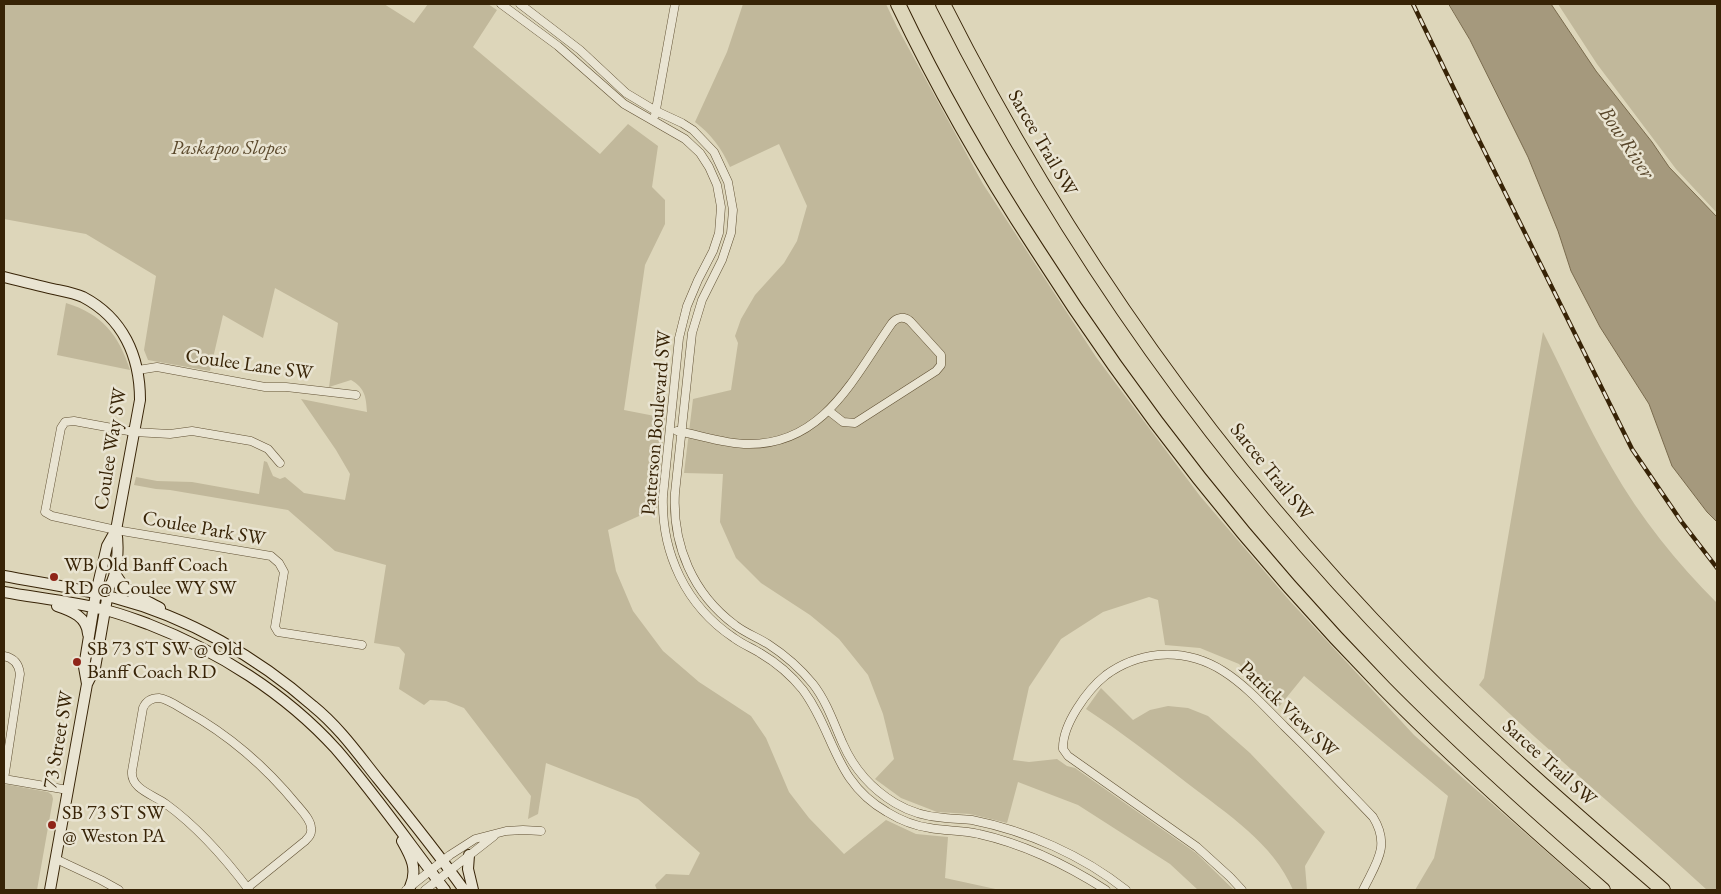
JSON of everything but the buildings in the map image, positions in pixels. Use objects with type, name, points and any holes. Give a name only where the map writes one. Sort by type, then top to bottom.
[{"type":"highway","points":[[898,4],[946,97],[993,180],[1057,282],[1152,417],[1212,496],[1297,596],[1386,690],[1508,807],[1603,890]]},
{"type":"highway","name":"Sarcee Trail SW","points":[[943,4],[997,109],[1035,174],[1084,251],[1171,378],[1270,504],[1365,612],[1447,696],[1526,771],[1663,890]]},
{"type":"main road","name":"Coulee Way SW","points":[[4,277],[82,297],[107,314],[133,352],[138,370],[140,400],[116,530]]},
{"type":"main road","name":"73 Street SW","points":[[50,890],[87,684],[95,668],[114,571],[118,548],[116,530]]},
{"type":"main road","name":"73 Street SW","points":[[87,684],[84,666],[96,593],[107,546],[116,530]]},
{"type":"main road","points":[[114,571],[120,583],[129,591],[256,662],[314,706],[349,741],[464,890]]},
{"type":"main road","points":[[4,576],[108,596],[191,626]]},
{"type":"main road","points":[[4,592],[94,607],[186,640],[233,666],[276,694],[316,729],[334,748],[388,814],[445,890]]},
{"type":"main road","points":[[23,595],[64,608],[76,614],[85,623],[88,639]]},
{"type":"main road","points":[[388,814],[413,862],[414,877],[408,889]]},
{"type":"main road","points":[[469,855],[468,869],[473,890]]},
{"type":"street","name":"Patterson Boulevard SW","points":[[504,4],[570,55],[618,99],[679,135],[700,153],[714,176],[720,194],[721,219],[716,245],[698,280],[688,306],[677,350],[663,512],[667,541],[677,573],[692,598],[713,622],[734,638],[783,669],[793,678],[811,702],[841,766],[861,792],[885,811],[902,820],[921,826],[972,832],[1018,845],[1059,862],[1106,890]]},
{"type":"street","name":"Patterson Boulevard SW","points":[[520,4],[580,50],[626,94],[693,130],[710,147],[726,175],[732,206],[732,226],[728,246],[698,310],[689,352],[674,508],[678,538],[688,568],[704,595],[723,615],[741,629],[770,645],[791,660],[820,694],[847,752],[862,776],[883,795],[904,808],[915,812],[935,817],[978,822],[1042,842],[1078,859],[1126,890]]},
{"type":"street","points":[[653,121],[675,4]]},
{"type":"street","points":[[721,207],[732,206]]},
{"type":"street","name":"Patterson Boulevard SW","points":[[688,306],[698,310]]},
{"type":"street","points":[[670,429],[736,443],[762,443],[793,435],[820,419],[829,411],[892,323],[899,318],[905,318],[910,321],[941,355],[941,365],[936,371],[854,423],[844,422],[829,411]]},
{"type":"street","name":"Coulee Lane SW","points":[[138,370],[157,367],[265,387],[286,387],[356,395]]},
{"type":"street","points":[[116,530],[52,516],[45,512],[61,428],[66,422],[74,421],[134,432],[170,434],[192,432],[251,441],[268,449],[280,463]]},
{"type":"street","name":"Coulee Park SW","points":[[116,530],[271,556],[279,563],[284,572],[275,626],[278,632],[362,645]]},
{"type":"street","points":[[677,573],[688,568]]},
{"type":"street","name":"Patrick View SW","points":[[1242,890],[1197,847],[1068,756],[1063,749],[1066,734],[1083,698],[1102,678],[1119,667],[1142,657],[1170,654],[1182,655],[1197,658],[1216,666],[1243,686],[1373,817],[1381,837],[1381,852],[1380,859],[1363,890]]},
{"type":"street","points":[[4,656],[18,664],[20,674],[4,778],[68,790]]},
{"type":"street","points":[[783,669],[791,660]]},
{"type":"street","points":[[163,699],[201,719],[234,743],[275,780],[308,820],[311,828],[307,839],[248,889],[222,855],[196,828],[164,802],[137,786],[132,780],[143,708],[150,700],[163,699]]},
{"type":"street","points":[[408,889],[466,843],[475,839],[506,831],[541,831]]},
{"type":"street","points":[[425,890],[494,835]]},
{"type":"street","points":[[56,859],[119,890]]},
{"type":"green space","name":"Paskapoo Slopes","points":[[4,4],[384,4],[414,23],[428,4],[488,4],[497,10],[473,47],[600,154],[628,124],[658,146],[652,187],[665,200],[665,224],[645,265],[624,410],[665,418],[657,508],[608,530],[616,571],[633,611],[663,651],[699,682],[751,716],[766,738],[789,792],[809,818],[844,854],[886,820],[916,834],[948,837],[945,878],[1000,890],[657,890],[655,885],[666,874],[689,875],[700,853],[638,799],[546,763],[538,814],[528,819],[531,796],[464,708],[446,701],[430,700],[424,705],[399,689],[405,654],[399,647],[374,643],[386,565],[335,551],[288,510],[134,485],[136,477],[157,481],[192,482],[259,494],[264,461],[267,462],[273,476],[280,479],[285,477],[304,493],[345,500],[350,474],[301,399],[367,412],[365,397],[359,386],[351,380],[329,387],[338,323],[275,288],[263,338],[223,315],[210,371],[148,360],[144,350],[156,276],[86,234],[4,219]]},
{"type":"green space","points":[[743,4],[886,4],[983,184],[1096,357],[1200,496],[1289,600],[1414,735],[1590,890],[1415,890],[1434,858],[1448,796],[1304,676],[1278,708],[1239,664],[1200,648],[1165,645],[1158,600],[1149,597],[1103,612],[1061,639],[1029,687],[1013,760],[1029,762],[1057,759],[1067,766],[1075,768],[1196,853],[1234,890],[1198,890],[1170,864],[1078,805],[1018,782],[1007,823],[970,814],[937,812],[901,798],[875,779],[894,759],[883,714],[868,675],[839,639],[810,615],[761,583],[736,558],[720,522],[723,474],[684,473],[693,399],[731,390],[738,343],[735,336],[741,319],[755,295],[784,263],[797,241],[807,206],[779,144],[730,167],[716,142],[695,122],[727,52]]},
{"type":"green space","points":[[1558,4],[1717,4],[1717,213],[1676,169],[1597,64]]},
{"type":"green space","points":[[66,303],[90,313],[107,328],[120,346],[130,370],[57,355]]},
{"type":"green space","points":[[1543,332],[1593,435],[1623,486],[1660,539],[1717,603],[1717,890],[1707,890],[1479,685],[1484,678]]},
{"type":"green space","points":[[1101,688],[1133,720],[1150,710],[1168,706],[1188,708],[1208,716],[1250,753],[1325,832],[1305,866],[1307,890],[1293,890],[1274,858],[1248,830],[1150,754],[1086,709]]},
{"type":"green space","points":[[4,784],[48,792],[52,795],[53,799],[37,890],[4,890]]},
{"type":"water","name":"Bow River","points":[[1449,4],[1551,4],[1596,71],[1652,142],[1669,167],[1717,217],[1717,522],[1707,512],[1672,466],[1649,404],[1600,327],[1571,271],[1558,231],[1528,157],[1470,40]]},
{"type":"railway","points":[[1413,4],[1632,449],[1681,521],[1717,568]]},
{"type":"place","name":"WB Old Banff Coach RD @ Coulee WY SW","points":[[54,577]]},
{"type":"place","name":"SB 73 ST SW @ Old Banff Coach RD","points":[[77,662]]},
{"type":"place","name":"SB 73 ST SW @ Weston PA","points":[[52,825]]}]
